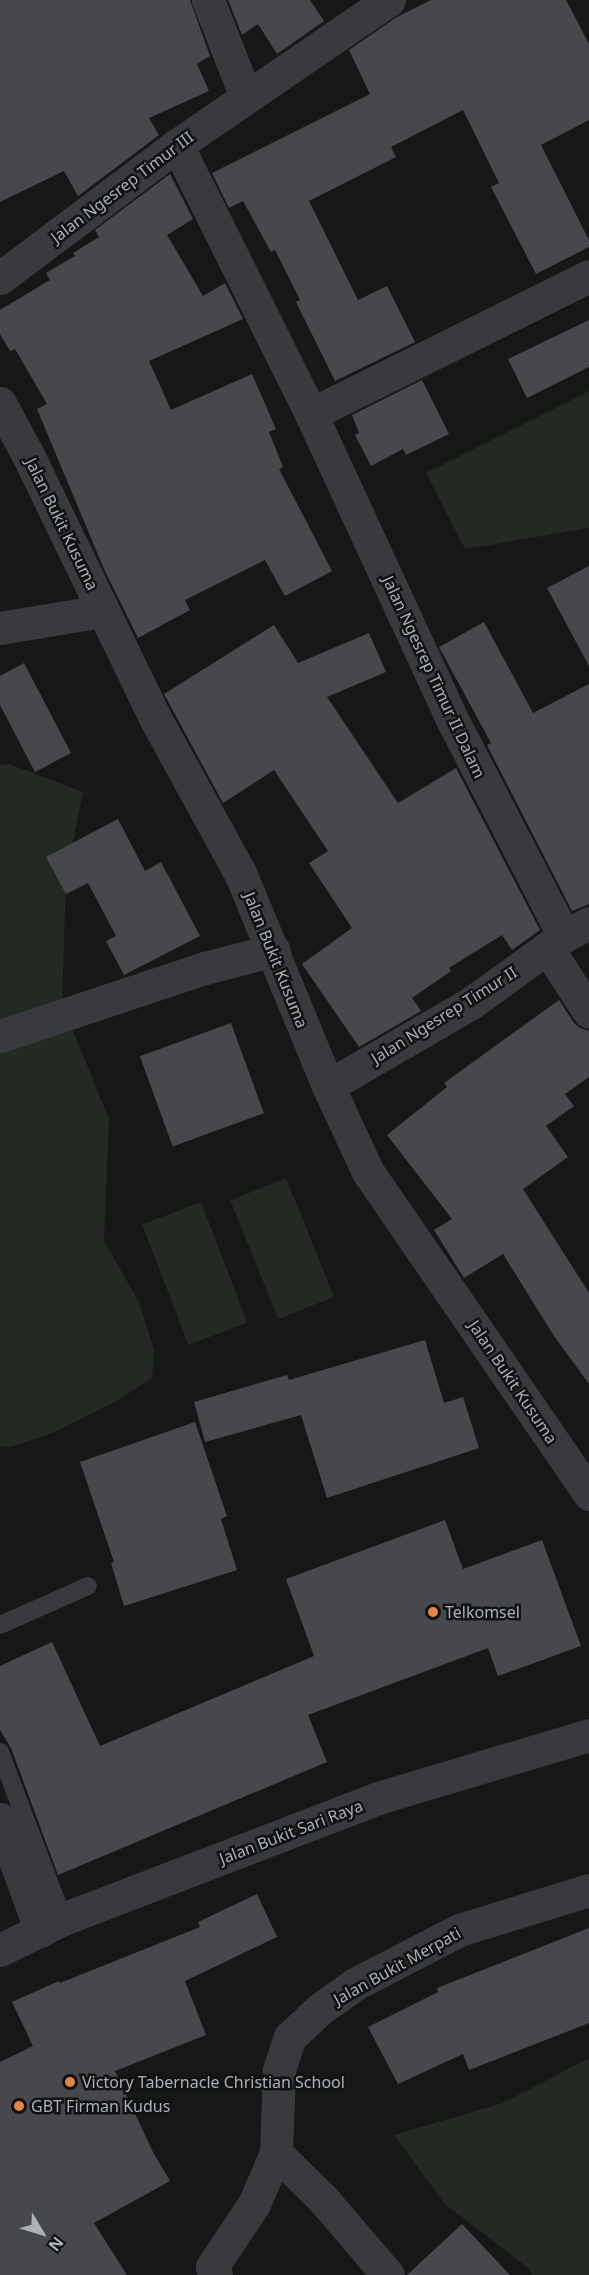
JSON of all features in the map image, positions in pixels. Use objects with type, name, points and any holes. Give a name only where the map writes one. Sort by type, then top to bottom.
[{"type":"street","points":[[208,0],[246,98]]},
{"type":"street","name":"Jalan Ngesrep Timur III","points":[[0,278],[177,145],[389,0]]},
{"type":"street","name":"Jalan Ngesrep Timur II Dalam","points":[[177,145],[311,414],[455,725],[567,936],[589,1012]]},
{"type":"street","points":[[311,414],[589,276]]},
{"type":"street","name":"Jalan Bukit Kusuma","points":[[0,403],[28,455],[154,716],[241,875],[274,950],[328,1086],[368,1172],[589,1494]]},
{"type":"street","points":[[0,628],[104,612]]},
{"type":"street","name":"Jalan Ngesrep Timur II","points":[[328,1086],[471,1003],[567,936]]},
{"type":"street","points":[[0,1036],[206,968],[274,950]]},
{"type":"street","name":"Jalan Bukit Sari Raya","points":[[0,1950],[52,1925],[378,1798],[589,1735]]},
{"type":"street","points":[[0,1819],[52,1925]]},
{"type":"street","name":"Jalan Bukit Merpati","points":[[208,2272],[254,2204],[276,2153],[279,2070],[290,2037],[320,2009],[355,1984],[459,1930],[589,1890]]},
{"type":"street","points":[[276,2153],[323,2199],[388,2275]]},
{"type":"lane","points":[[0,1625],[88,1586]]},
{"type":"lane","points":[[0,1752],[52,1925]]},
{"type":"shaded area","points":[[589,391],[589,528],[465,549],[426,473]]},
{"type":"shaded area","points":[[9,764],[83,792],[66,876],[62,1004],[109,1119],[104,1241],[139,1302],[154,1350],[152,1378],[117,1401],[52,1433],[10,1447],[0,1446],[0,765]]},
{"type":"shaded area","points":[[286,1178],[334,1297],[278,1319],[230,1200]]},
{"type":"shaded area","points":[[201,1202],[247,1322],[188,1345],[142,1225]]},
{"type":"shaded area","points":[[589,2058],[589,2275],[532,2275],[527,2267],[445,2204],[394,2135],[503,2103]]},
{"type":"building","points":[[0,0],[190,0],[210,56],[197,64],[209,91],[149,118],[159,135],[78,196],[64,171],[0,202]]},
{"type":"building","points":[[228,0],[310,0],[324,21],[277,54],[258,24],[242,35]]},
{"type":"building","points":[[431,0],[566,0],[589,44],[589,120],[541,145],[589,240],[589,247],[536,274],[491,187],[499,183],[463,110],[391,147],[396,157],[309,201],[358,300],[387,286],[415,342],[335,381],[296,302],[300,300],[275,250],[271,252],[243,201],[229,208],[212,173],[370,94],[349,50],[397,17]]},
{"type":"building","points":[[170,174],[193,219],[167,235],[203,296],[225,283],[243,319],[149,361],[171,410],[252,374],[276,429],[269,432],[283,467],[279,469],[332,571],[285,596],[265,560],[185,600],[190,610],[138,638],[104,569],[37,409],[47,404],[15,349],[10,351],[0,334],[0,310],[50,280],[46,273],[75,256],[73,253],[99,237],[95,230]]},
{"type":"building","points":[[589,320],[589,367],[527,398],[508,359]]},
{"type":"building","points":[[422,380],[449,434],[406,455],[403,449],[371,466],[355,435],[359,433],[352,415]]},
{"type":"building","points":[[589,566],[589,666],[547,588]]},
{"type":"building","points":[[484,622],[533,713],[589,684],[589,904],[572,911],[487,745],[491,743],[439,647]]},
{"type":"building","points":[[274,625],[298,663],[369,633],[386,672],[327,697],[398,803],[456,768],[540,930],[512,950],[502,935],[449,968],[451,971],[412,998],[421,1011],[359,1047],[302,964],[352,928],[309,863],[328,851],[274,770],[223,803],[164,694]]},
{"type":"building","points":[[24,663],[71,753],[35,772],[0,705],[0,676]]},
{"type":"building","points":[[118,819],[145,871],[161,862],[200,936],[124,975],[106,941],[116,936],[88,883],[66,894],[46,857]]},
{"type":"building","points":[[559,1000],[574,1023],[589,1031],[589,1077],[565,1094],[574,1106],[546,1126],[568,1157],[523,1189],[589,1293],[589,1384],[554,1336],[503,1254],[464,1278],[434,1230],[452,1219],[387,1135],[447,1087],[444,1083]]},
{"type":"building","points":[[231,1023],[264,1113],[173,1146],[140,1056]]},
{"type":"building","points":[[425,1340],[444,1403],[463,1397],[479,1448],[327,1498],[301,1415],[205,1442],[194,1402],[287,1375],[289,1380]]},
{"type":"building","points":[[195,1422],[227,1516],[221,1519],[237,1570],[124,1606],[111,1563],[114,1562],[80,1462]]},
{"type":"building","points":[[445,1520],[463,1569],[542,1540],[581,1646],[498,1676],[488,1648],[308,1715],[327,1762],[58,1875],[11,1748],[0,1730],[0,1666],[52,1642],[100,1746],[314,1656],[286,1579]]},
{"type":"building","points":[[257,1894],[277,1937],[185,1981],[206,2035],[115,2071],[153,2152],[170,2181],[94,2223],[127,2275],[0,2275],[0,2062],[33,2046],[12,2002],[59,1981],[60,1983],[200,1927],[198,1922]]},
{"type":"building","points":[[589,1928],[589,2023],[469,2070],[463,2054],[398,2084],[368,2027],[438,1992],[437,1988]]},
{"type":"building","points":[[462,2224],[510,2275],[407,2275]]},
{"type":"place","name":"Telkomsel","points":[[433,1612]]},
{"type":"place","name":"Victory Tabernacle Christian School","points":[[70,2082]]},
{"type":"place","name":"GBT Firman Kudus","points":[[19,2106]]}]
